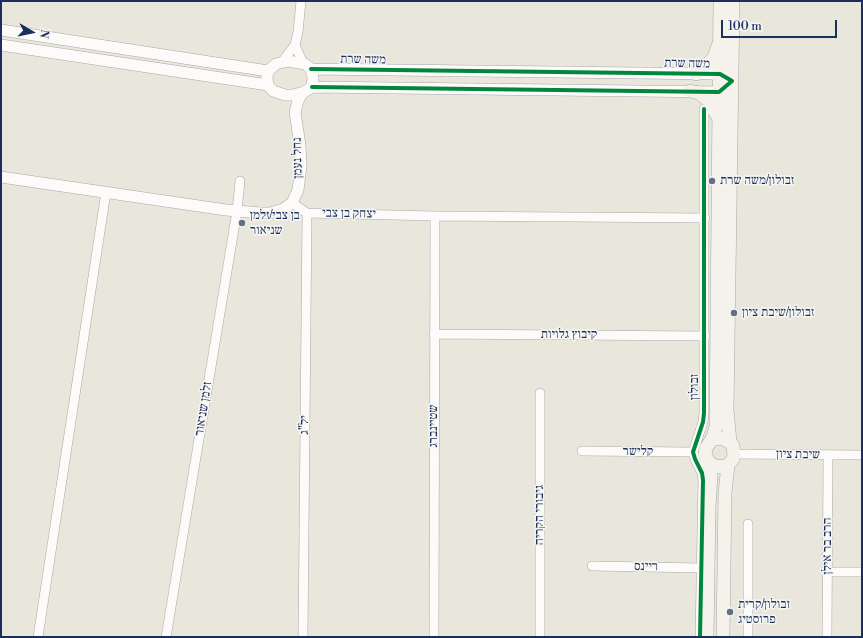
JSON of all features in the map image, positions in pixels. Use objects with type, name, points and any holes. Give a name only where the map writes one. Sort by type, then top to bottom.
[{"type":"main road","name":"זבולון","points":[[710,442],[714,437],[716,427],[720,1]]},
{"type":"main road","points":[[723,637],[725,493],[731,454],[727,410],[733,1]]},
{"type":"main road","points":[[696,74],[714,57],[720,40]]},
{"type":"main road","points":[[690,91],[699,93],[708,100],[719,119]]},
{"type":"main road","points":[[707,637],[711,475],[705,454],[706,448],[710,442],[714,439],[721,438],[731,454]]},
{"type":"main road","points":[[708,461],[715,466],[722,467],[731,454]]},
{"type":"street","points":[[282,62],[295,45],[298,32],[301,1]]},
{"type":"street","points":[[1,30],[268,71]]},
{"type":"street","points":[[1,45],[268,85]]},
{"type":"street","points":[[295,45],[307,66],[313,78],[307,90],[293,95],[281,94],[273,91],[268,85],[268,71],[272,66],[288,61],[307,66]]},
{"type":"street","name":"משה שרת","points":[[307,66],[720,74],[732,81]]},
{"type":"street","points":[[719,92],[732,81]]},
{"type":"street","name":"משה שרת","points":[[307,90],[719,92]]},
{"type":"street","name":"נחל נעמן","points":[[292,203],[298,190],[301,166],[300,145],[295,112],[298,101],[307,90]]},
{"type":"street","name":"נחל נעמן","points":[[281,94],[295,112]]},
{"type":"street","name":"זבולון","points":[[694,452],[704,413],[704,109]]},
{"type":"street","points":[[1,177],[237,211],[270,213],[283,209],[292,203]]},
{"type":"street","name":"זלמן שניאור","points":[[166,637],[237,211],[240,181]]},
{"type":"street","points":[[38,637],[106,192]]},
{"type":"street","name":"יצחק בן צבי","points":[[292,203],[307,213],[435,216],[704,218]]},
{"type":"street","name":"יל\"ג","points":[[303,637],[307,213]]},
{"type":"street","name":"שטיינברג","points":[[434,637],[435,216]]},
{"type":"street","name":"קיבוץ גלויות","points":[[434,334],[705,336]]},
{"type":"street","name":"גיבורי הקריה","points":[[540,392],[540,637]]},
{"type":"street","name":"קלישר","points":[[582,451],[694,452]]},
{"type":"street","points":[[694,452],[694,459],[702,473],[703,480],[700,637]]},
{"type":"street","name":"שיבת ציון","points":[[731,454],[862,455]]},
{"type":"street","name":"הרב בר אילן","points":[[828,455],[828,637]]},
{"type":"street","points":[[748,524],[748,637]]},
{"type":"street","name":"ריינס","points":[[592,566],[701,568]]},
{"type":"street","points":[[828,572],[862,572]]},
{"type":"cycle path","points":[[311,69],[720,74],[732,81],[719,92],[312,87]]},
{"type":"cycle path","points":[[700,637],[703,480],[702,473],[693,452],[703,422],[704,413],[704,109]]},
{"type":"place","name":"זבולון/משה שרת","points":[[712,181]]},
{"type":"place","name":"בן צבי/זלמן שניאור","points":[[242,223]]},
{"type":"place","name":"זבולון/שיבת ציון","points":[[734,313]]},
{"type":"place","name":"זבולון/קרית פרוסטיג","points":[[730,612]]}]
